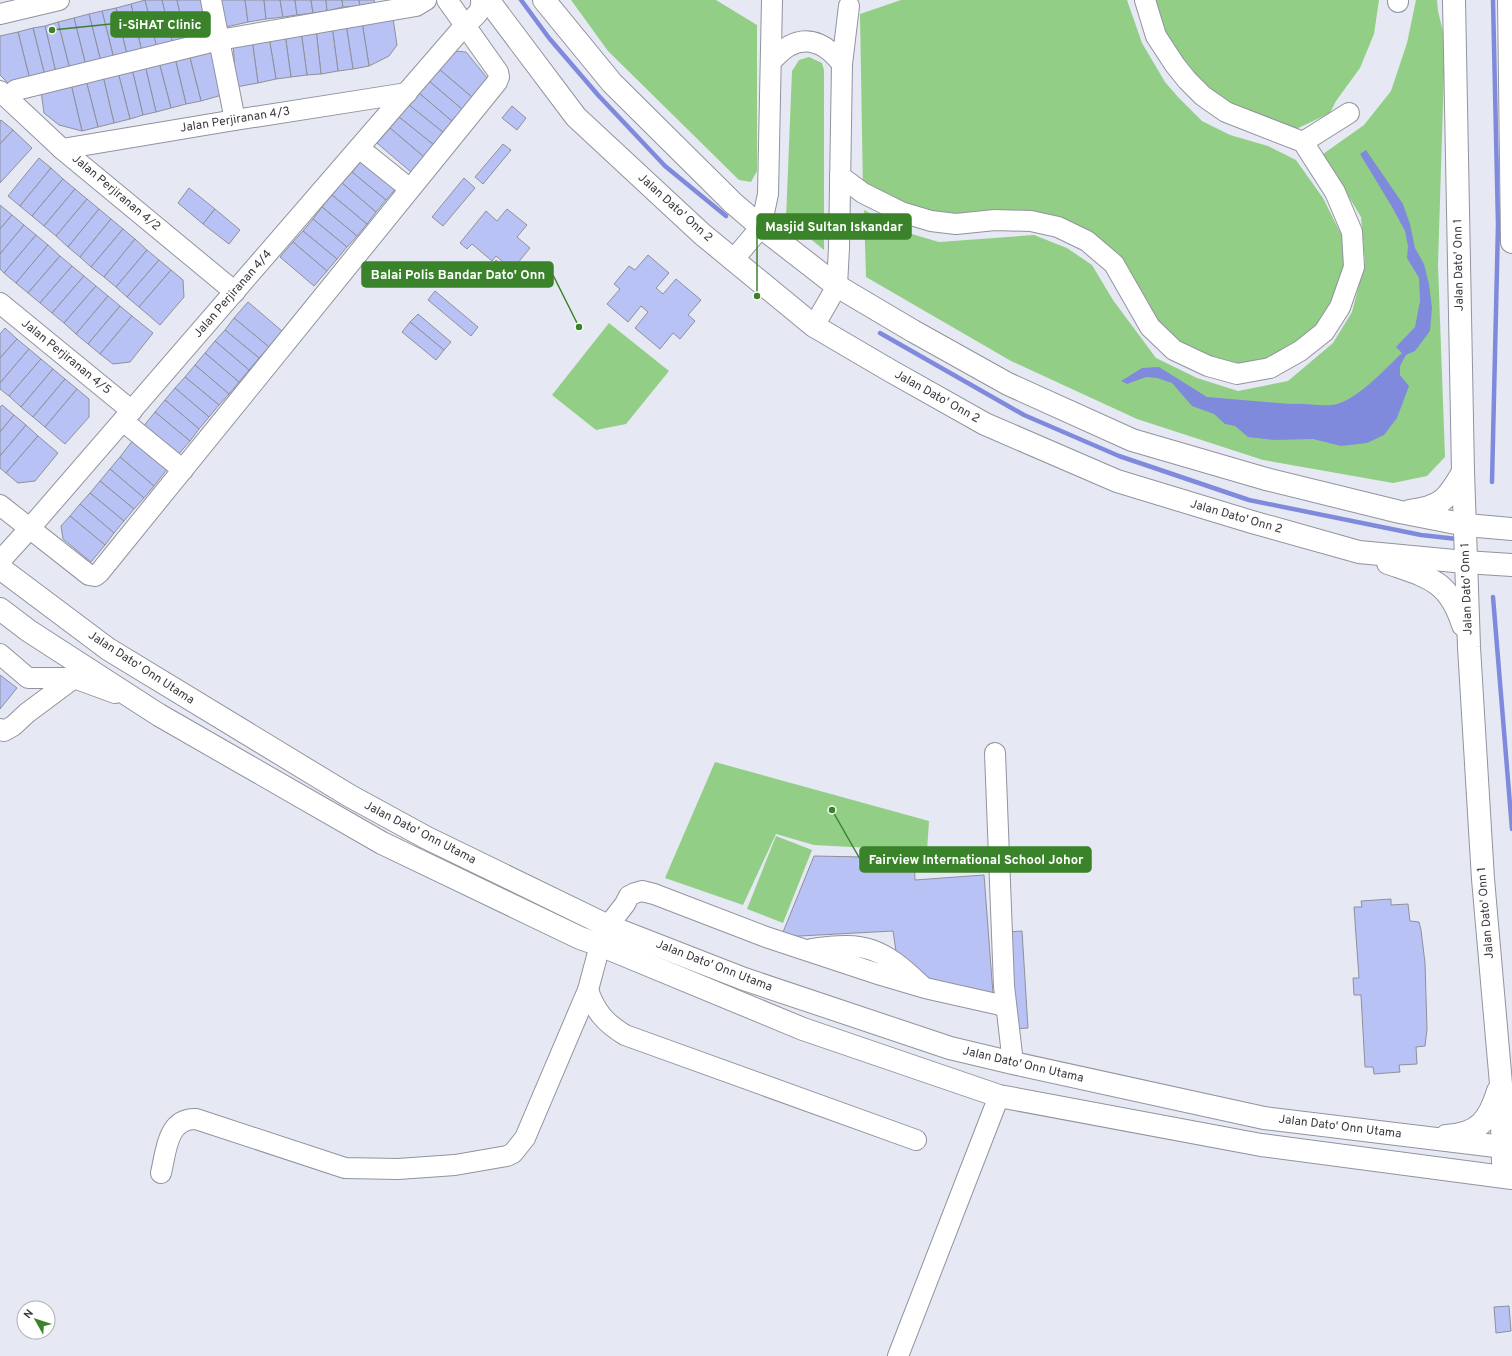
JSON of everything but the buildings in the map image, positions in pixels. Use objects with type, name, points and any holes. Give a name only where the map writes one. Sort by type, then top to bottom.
[{"type":"main road","name":"Jalan Dato' Onn 2","points":[[488,0],[576,116],[702,234],[814,326],[985,424],[1117,481],[1252,522],[1359,552],[1512,565]]},
{"type":"main road","points":[[544,0],[612,83],[733,203],[760,227],[837,286],[913,331],[1008,384],[1132,440],[1266,479],[1400,512],[1466,525],[1512,529]]},
{"type":"main road","name":"Jalan Dato' Onn 1","points":[[1454,0],[1463,472],[1469,647],[1482,872],[1509,1180]]},
{"type":"main road","points":[[1509,0],[1512,242]]},
{"type":"main road","points":[[1400,512],[1426,509],[1440,503],[1452,491],[1463,472]]},
{"type":"main road","points":[[1359,552],[1429,578],[1448,593],[1458,609],[1469,647]]},
{"type":"main road","name":"Jalan Dato' Onn Utama","points":[[0,568],[108,649],[350,796],[604,935],[803,1029],[999,1096],[1261,1146],[1509,1180]]},
{"type":"main road","name":"Jalan Dato' Onn Utama","points":[[0,609],[29,631],[159,715],[382,843],[580,938],[604,935],[744,979],[950,1048],[1012,1063],[1264,1118],[1507,1148]]},
{"type":"main road","points":[[942,1076],[950,1048]]},
{"type":"main road","points":[[1425,1138],[1455,1136],[1474,1130],[1483,1123],[1493,1108],[1501,1084]]},
{"type":"street","points":[[0,14],[59,0]]},
{"type":"street","points":[[211,0],[234,120]]},
{"type":"street","points":[[3,94],[219,40],[416,6],[426,0]]},
{"type":"street","points":[[0,505],[89,575],[95,576],[104,567],[497,82],[499,77],[498,72],[447,0]]},
{"type":"street","name":"Jalan Perjiranan 4/4","points":[[0,561],[235,292],[465,25],[476,15],[480,9],[481,0]]},
{"type":"street","points":[[734,259],[760,227],[768,194],[772,60],[772,0]]},
{"type":"street","points":[[840,176],[863,193],[888,206],[901,212],[931,221],[956,224],[995,220],[1031,220],[1058,227],[1087,241],[1114,264],[1150,327],[1174,350],[1208,366],[1237,374],[1270,368],[1300,351],[1324,332],[1340,307],[1354,267],[1352,232],[1335,192],[1303,142],[1226,112],[1202,96],[1175,65],[1156,36],[1145,0]]},
{"type":"street","points":[[814,326],[837,286],[842,64],[849,6]]},
{"type":"street","points":[[465,25],[488,18],[507,25]]},
{"type":"street","points":[[772,60],[788,46],[802,42],[820,44],[833,53],[842,64]]},
{"type":"street","name":"Jalan Perjiranan 4/3","points":[[62,148],[407,93]]},
{"type":"street","name":"Jalan Perjiranan 4/2","points":[[3,94],[62,148],[235,292]]},
{"type":"street","points":[[1303,142],[1349,113]]},
{"type":"street","points":[[359,148],[410,190]]},
{"type":"street","name":"Jalan Perjiranan 4/5","points":[[0,303],[127,416],[183,470]]},
{"type":"street","points":[[0,654],[28,678],[74,678],[136,700]]},
{"type":"street","points":[[0,730],[4,731],[13,726],[27,713],[74,678]]},
{"type":"street","points":[[995,753],[1005,1006],[1012,1063]]},
{"type":"street","points":[[161,1173],[173,1130],[182,1121],[188,1118],[196,1119],[345,1168],[398,1169],[455,1165],[507,1156],[513,1153],[525,1138],[588,990],[604,935],[629,896],[635,892],[642,891],[654,894],[766,937],[806,950],[830,946],[854,946],[871,949],[894,961],[925,988],[1005,1006]]},
{"type":"street","points":[[588,990],[593,1004],[599,1014],[615,1029],[625,1035],[916,1140]]},
{"type":"street","points":[[898,1356],[999,1096]]},
{"type":"green space","points":[[571,0],[716,0],[757,25],[757,171],[751,182],[739,180],[608,51]]},
{"type":"green space","points":[[901,0],[1127,0],[1142,43],[1165,82],[1178,97],[1202,121],[1230,135],[1268,146],[1296,160],[1323,198],[1342,236],[1344,266],[1323,329],[1243,374],[1162,334],[1134,293],[1066,231],[958,227],[863,192],[860,14]]},
{"type":"green space","points":[[1154,0],[1379,0],[1374,34],[1360,68],[1336,101],[1330,113],[1294,130],[1259,123],[1195,85],[1164,33]]},
{"type":"green space","points":[[1416,0],[1437,0],[1445,40],[1438,265],[1445,457],[1427,476],[1393,483],[1263,460],[1137,419],[1011,361],[866,277],[864,210],[905,232],[939,242],[1034,235],[1067,248],[1092,265],[1113,300],[1156,358],[1197,378],[1238,391],[1288,381],[1333,343],[1352,312],[1365,262],[1361,217],[1323,154],[1364,125],[1391,91],[1407,43]]},
{"type":"green space","points":[[809,57],[822,63],[824,70],[824,250],[786,219],[792,71],[799,60]]},
{"type":"green space","points":[[609,323],[669,371],[626,424],[596,430],[552,395]]},
{"type":"green space","points":[[715,762],[929,821],[927,851],[814,845],[776,834],[743,905],[665,878]]},
{"type":"green space","points":[[776,836],[812,850],[783,923],[747,909]]},
{"type":"water","points":[[1366,150],[1403,204],[1410,224],[1415,248],[1424,264],[1429,284],[1432,308],[1430,331],[1415,351],[1406,355],[1400,366],[1400,375],[1409,386],[1397,418],[1384,435],[1367,443],[1341,446],[1313,439],[1275,440],[1248,437],[1235,426],[1225,424],[1214,414],[1192,406],[1172,383],[1157,378],[1146,377],[1127,384],[1121,381],[1142,368],[1159,367],[1207,397],[1291,404],[1331,405],[1350,399],[1379,376],[1402,353],[1396,347],[1415,327],[1420,301],[1419,278],[1407,258],[1408,246],[1405,231],[1360,154]]},
{"type":"waterway","points":[[521,0],[549,38],[598,95],[665,166],[726,216]]},
{"type":"waterway","points":[[1492,482],[1498,225],[1493,0]]},
{"type":"waterway","points":[[880,333],[1024,415],[1119,456],[1249,500],[1421,535],[1457,539]]},
{"type":"waterway","points":[[1493,597],[1512,829]]},
{"type":"place","name":"i-SiHAT Clinic","points":[[52,30]]},
{"type":"place","name":"Masjid Sultan Iskandar","points":[[757,296]]},
{"type":"place","name":"Balai Polis Bandar Dato' Onn","points":[[579,327]]},
{"type":"place","name":"Fairview International School Johor","points":[[832,810]]}]
